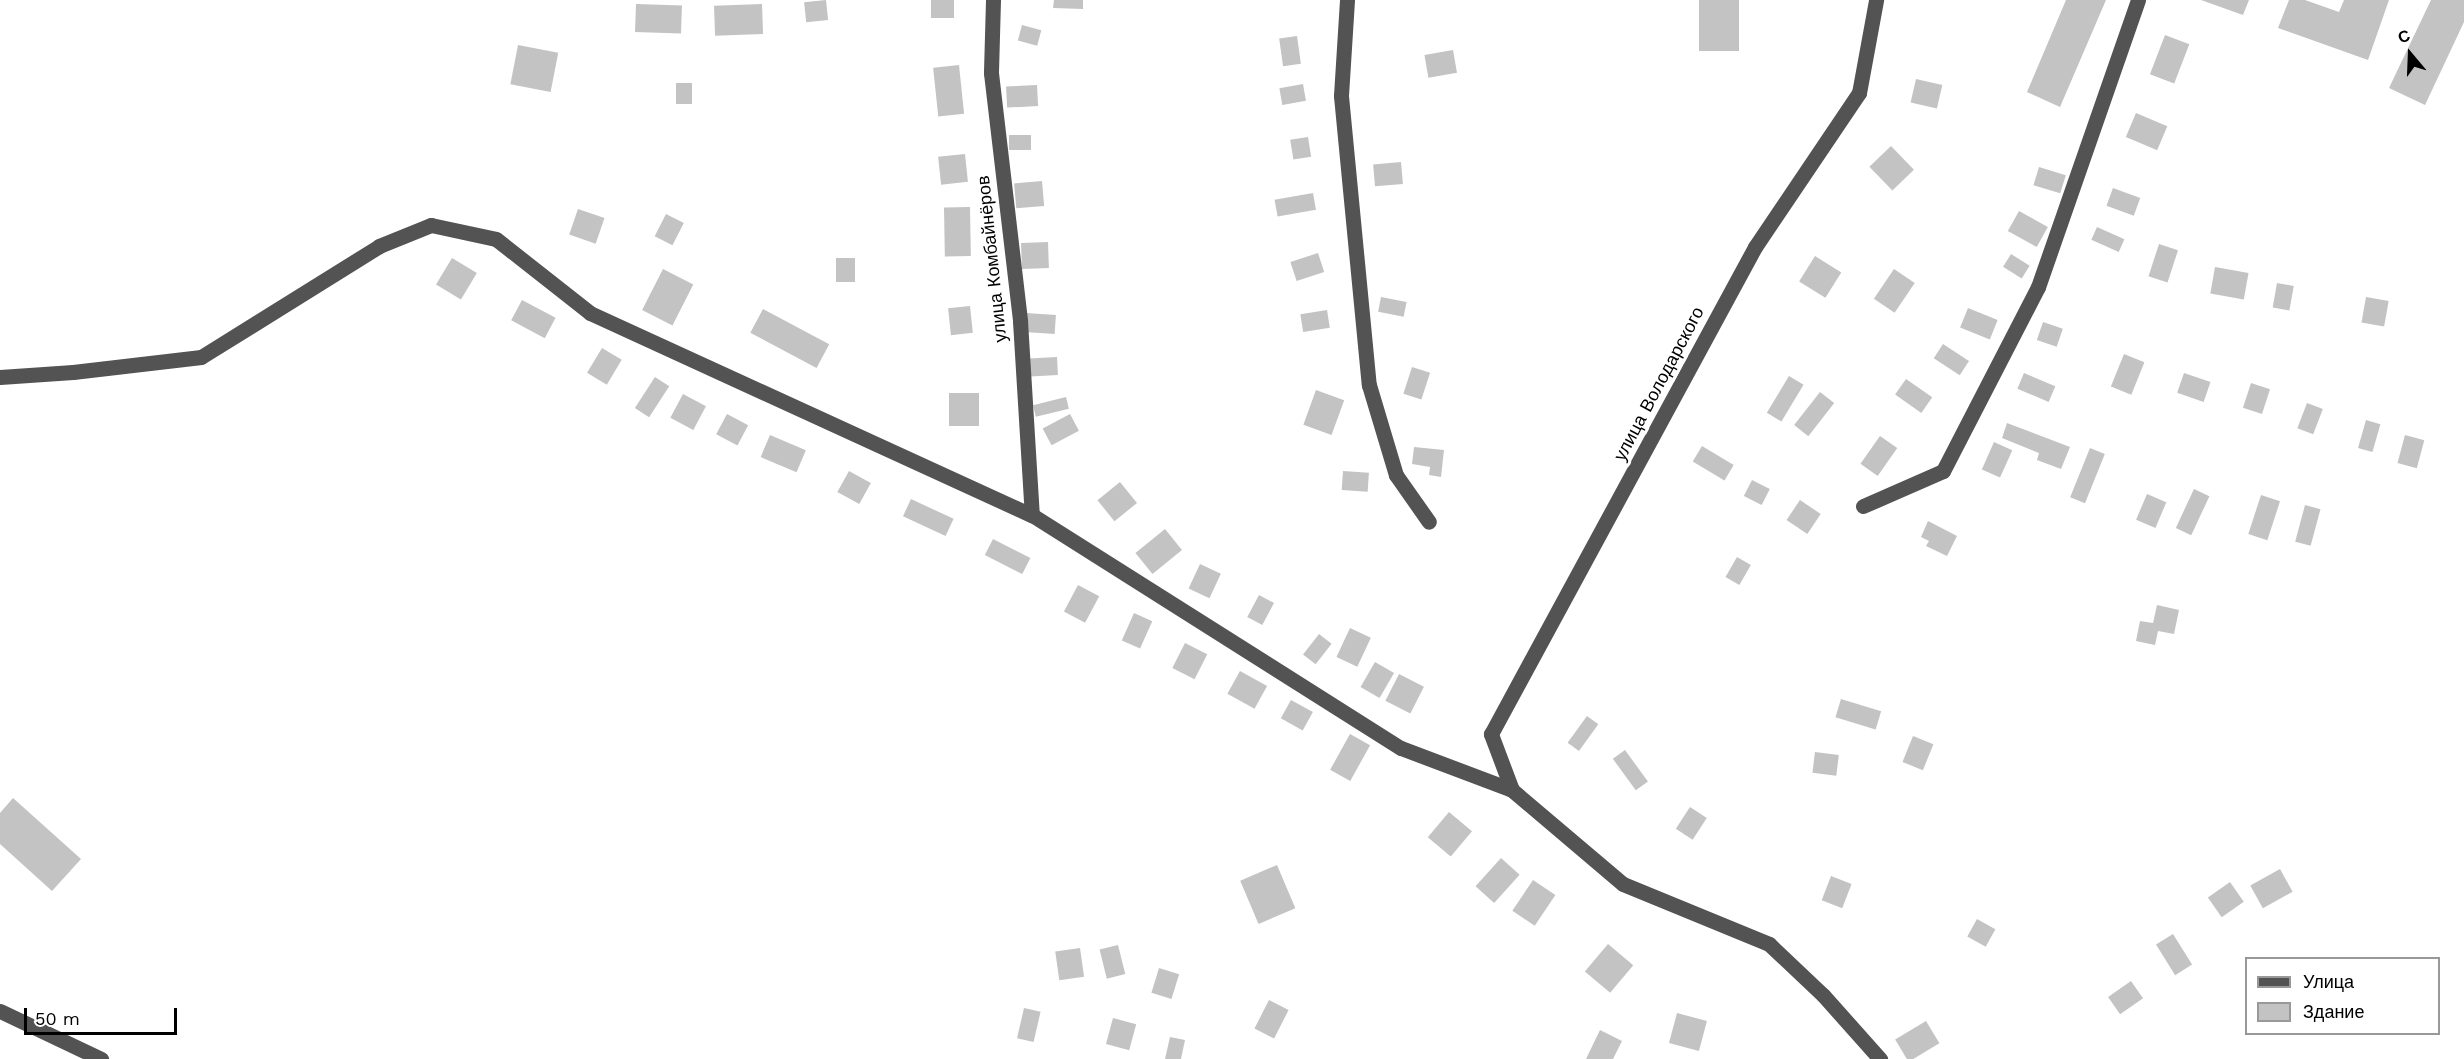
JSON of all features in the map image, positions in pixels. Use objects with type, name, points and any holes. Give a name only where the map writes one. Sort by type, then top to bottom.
[{"type":"street","name":"улица Комбайнёров","points":[[993,0],[991,73],[1020,321],[1032,515]]},
{"type":"street","points":[[1347,0],[1341,96],[1370,385],[1396,475],[1429,522]]},
{"type":"street","name":"улица Володарского","points":[[1512,790],[1491,734],[1755,247],[1859,93],[1876,0]]},
{"type":"street","points":[[1863,506],[1942,471],[2038,287],[2138,0]]},
{"type":"street","points":[[0,377],[73,372],[201,357],[379,246],[431,225],[495,239],[590,313],[1032,515],[1401,748],[1512,790],[1623,884],[1769,944],[1823,995],[1880,1059]]},
{"type":"street","points":[[0,1011],[102,1059]]},
{"type":"building","points":[[826,0],[828,20],[806,22],[804,2]]},
{"type":"building","points":[[931,0],[954,0],[954,18],[931,18]]},
{"type":"building","points":[[1054,0],[1083,0],[1083,9],[1053,8]]},
{"type":"building","points":[[1699,0],[1739,0],[1739,51],[1699,51]]},
{"type":"building","points":[[2066,0],[2106,0],[2060,107],[2027,92]]},
{"type":"building","points":[[2201,0],[2249,0],[2243,15]]},
{"type":"building","points":[[2289,0],[2305,0],[2339,12],[2344,0],[2389,0],[2368,60],[2278,28]]},
{"type":"building","points":[[2431,0],[2464,0],[2464,22],[2425,105],[2389,88]]},
{"type":"building","points":[[636,4],[682,6],[681,34],[635,32]]},
{"type":"building","points":[[762,4],[763,34],[715,36],[714,6]]},
{"type":"building","points":[[1022,25],[1041,30],[1037,46],[1018,40]]},
{"type":"building","points":[[2165,35],[2189,44],[2174,84],[2150,74]]},
{"type":"building","points":[[1297,36],[1301,64],[1283,66],[1279,39]]},
{"type":"building","points":[[518,45],[558,53],[551,92],[510,84]]},
{"type":"building","points":[[1453,50],[1457,73],[1428,78],[1424,55]]},
{"type":"building","points":[[959,65],[964,114],[938,116],[933,68]]},
{"type":"building","points":[[1916,79],[1942,85],[1937,108],[1911,102]]},
{"type":"building","points":[[676,83],[692,83],[692,104],[676,104]]},
{"type":"building","points":[[1303,84],[1306,101],[1282,105],[1279,88]]},
{"type":"building","points":[[1037,85],[1038,106],[1007,108],[1006,87]]},
{"type":"building","points":[[2136,113],[2167,126],[2157,150],[2126,137]]},
{"type":"building","points":[[1009,135],[1031,135],[1031,150],[1009,150]]},
{"type":"building","points":[[1308,137],[1311,157],[1293,160],[1290,140]]},
{"type":"building","points":[[1891,146],[1914,170],[1892,191],[1869,167]]},
{"type":"building","points":[[965,154],[968,182],[941,185],[938,157]]},
{"type":"building","points":[[1401,162],[1403,184],[1375,186],[1373,164]]},
{"type":"building","points":[[2039,167],[2066,175],[2060,193],[2033,185]]},
{"type":"building","points":[[1042,181],[1044,206],[1016,208],[1014,183]]},
{"type":"building","points":[[2113,188],[2140,198],[2134,216],[2107,206]]},
{"type":"building","points":[[1313,193],[1316,210],[1278,217],[1275,200]]},
{"type":"building","points":[[944,207],[970,207],[971,256],[945,256]]},
{"type":"building","points":[[578,209],[604,218],[596,244],[569,235]]},
{"type":"building","points":[[2019,211],[2048,227],[2037,247],[2008,231]]},
{"type":"building","points":[[666,214],[684,223],[672,245],[655,236]]},
{"type":"building","points":[[2097,227],[2124,239],[2119,252],[2091,240]]},
{"type":"building","points":[[1048,242],[1049,268],[1022,269],[1021,243]]},
{"type":"building","points":[[2159,244],[2178,250],[2168,283],[2148,276]]},
{"type":"building","points":[[1318,253],[1324,272],[1297,281],[1290,262]]},
{"type":"building","points":[[2011,254],[2030,266],[2022,278],[2003,267]]},
{"type":"building","points":[[1815,256],[1841,272],[1825,298],[1799,281]]},
{"type":"building","points":[[452,258],[477,273],[461,300],[436,285]]},
{"type":"building","points":[[836,258],[855,258],[855,282],[836,282]]},
{"type":"building","points":[[2215,267],[2248,273],[2244,299],[2210,294]]},
{"type":"building","points":[[663,269],[693,284],[672,325],[642,310]]},
{"type":"building","points":[[1894,269],[1915,283],[1895,313],[1874,299]]},
{"type":"building","points":[[2277,283],[2294,286],[2289,311],[2273,308]]},
{"type":"building","points":[[1381,297],[1407,302],[1404,317],[1378,312]]},
{"type":"building","points":[[2366,297],[2389,301],[2384,327],[2361,323]]},
{"type":"building","points":[[522,300],[556,318],[545,338],[511,320]]},
{"type":"building","points":[[970,306],[973,333],[951,335],[948,308]]},
{"type":"building","points":[[1968,308],[1998,320],[1990,339],[1960,327]]},
{"type":"building","points":[[763,309],[829,344],[817,368],[750,333]]},
{"type":"building","points":[[1327,310],[1330,328],[1303,332],[1300,314]]},
{"type":"building","points":[[1026,313],[1056,315],[1055,334],[1025,332]]},
{"type":"building","points":[[2043,322],[2063,329],[2057,347],[2037,340]]},
{"type":"building","points":[[1943,344],[1969,361],[1960,375],[1934,358]]},
{"type":"building","points":[[602,348],[622,360],[607,385],[587,373]]},
{"type":"building","points":[[2124,354],[2144,362],[2131,395],[2111,386]]},
{"type":"building","points":[[1057,357],[1058,375],[1030,376],[1029,358]]},
{"type":"building","points":[[1412,367],[1430,373],[1421,400],[1403,394]]},
{"type":"building","points":[[2024,373],[2055,386],[2049,402],[2017,389]]},
{"type":"building","points":[[2184,373],[2210,382],[2204,402],[2177,393]]},
{"type":"building","points":[[1789,376],[1804,385],[1781,422],[1767,413]]},
{"type":"building","points":[[655,377],[669,386],[649,417],[635,408]]},
{"type":"building","points":[[1906,379],[1932,397],[1921,413],[1895,395]]},
{"type":"building","points":[[2251,383],[2270,389],[2262,414],[2243,408]]},
{"type":"building","points":[[1316,390],[1344,400],[1332,435],[1303,425]]},
{"type":"building","points":[[1820,392],[1834,403],[1808,436],[1794,425]]},
{"type":"building","points":[[949,393],[979,393],[979,426],[949,426]]},
{"type":"building","points":[[683,394],[706,406],[693,430],[670,418]]},
{"type":"building","points":[[1066,397],[1069,409],[1036,417],[1033,405]]},
{"type":"building","points":[[2307,403],[2323,409],[2313,434],[2297,428]]},
{"type":"building","points":[[727,414],[748,425],[737,446],[716,434]]},
{"type":"building","points":[[1070,414],[1079,431],[1052,445],[1043,429]]},
{"type":"building","points":[[2366,420],[2380,424],[2372,452],[2358,448]]},
{"type":"building","points":[[2007,423],[2070,447],[2061,469],[2037,460],[2039,453],[2002,438]]},
{"type":"building","points":[[770,435],[806,450],[797,472],[761,457]]},
{"type":"building","points":[[2405,435],[2424,440],[2417,468],[2397,463]]},
{"type":"building","points":[[1880,436],[1897,448],[1878,476],[1860,464]]},
{"type":"building","points":[[1994,442],[2012,450],[2000,478],[1982,469]]},
{"type":"building","points":[[1702,446],[1734,465],[1724,480],[1693,461]]},
{"type":"building","points":[[1414,447],[1444,450],[1441,477],[1429,475],[1430,467],[1412,464]]},
{"type":"building","points":[[2090,448],[2105,454],[2085,503],[2070,497]]},
{"type":"building","points":[[849,471],[871,483],[859,504],[837,492]]},
{"type":"building","points":[[1343,471],[1369,473],[1368,492],[1342,490]]},
{"type":"building","points":[[1752,480],[1770,489],[1762,505],[1744,496]]},
{"type":"building","points":[[1120,482],[1137,503],[1114,521],[1097,500]]},
{"type":"building","points":[[2194,489],[2209,496],[2191,535],[2176,528]]},
{"type":"building","points":[[2147,494],[2166,502],[2155,528],[2136,520]]},
{"type":"building","points":[[2261,495],[2280,501],[2267,540],[2248,534]]},
{"type":"building","points":[[911,499],[954,519],[946,536],[903,516]]},
{"type":"building","points":[[1800,500],[1821,514],[1807,534],[1787,520]]},
{"type":"building","points":[[2305,505],[2320,509],[2311,546],[2295,542]]},
{"type":"building","points":[[1928,521],[1957,536],[1947,556],[1926,546],[1929,541],[1921,537]]},
{"type":"building","points":[[1165,529],[1182,550],[1152,574],[1135,553]]},
{"type":"building","points":[[993,539],[1030,558],[1022,574],[985,555]]},
{"type":"building","points":[[1737,557],[1751,565],[1739,585],[1726,577]]},
{"type":"building","points":[[1200,564],[1221,574],[1209,598],[1189,588]]},
{"type":"building","points":[[1078,585],[1099,596],[1085,623],[1064,611]]},
{"type":"building","points":[[1259,595],[1274,603],[1262,625],[1247,617]]},
{"type":"building","points":[[2157,605],[2179,610],[2174,634],[2158,631],[2155,645],[2136,641],[2140,621],[2153,623]]},
{"type":"building","points":[[1134,613],[1152,621],[1140,649],[1122,640]]},
{"type":"building","points":[[1350,628],[1371,638],[1357,667],[1336,657]]},
{"type":"building","points":[[1319,634],[1332,644],[1316,664],[1303,654]]},
{"type":"building","points":[[1185,643],[1207,654],[1195,679],[1172,668]]},
{"type":"building","points":[[1375,662],[1394,673],[1380,698],[1360,687]]},
{"type":"building","points":[[1240,671],[1267,686],[1255,709],[1227,694]]},
{"type":"building","points":[[1399,674],[1424,687],[1410,713],[1385,701]]},
{"type":"building","points":[[1841,699],[1881,711],[1876,729],[1835,717]]},
{"type":"building","points":[[1291,700],[1313,712],[1303,730],[1281,718]]},
{"type":"building","points":[[1587,716],[1598,724],[1579,751],[1568,743]]},
{"type":"building","points":[[1350,734],[1370,745],[1350,781],[1330,770]]},
{"type":"building","points":[[1913,736],[1933,744],[1923,770],[1903,762]]},
{"type":"building","points":[[1625,750],[1648,782],[1636,790],[1613,759]]},
{"type":"building","points":[[1815,752],[1839,755],[1836,776],[1812,773]]},
{"type":"building","points":[[13,798],[81,859],[52,891],[0,844],[0,813]]},
{"type":"building","points":[[1690,807],[1707,818],[1693,840],[1676,829]]},
{"type":"building","points":[[1449,812],[1472,831],[1451,857],[1428,837]]},
{"type":"building","points":[[1501,858],[1520,875],[1494,903],[1476,886]]},
{"type":"building","points":[[1277,865],[1295,908],[1259,924],[1240,881]]},
{"type":"building","points":[[2280,869],[2293,892],[2263,908],[2250,885]]},
{"type":"building","points":[[1831,876],[1852,884],[1842,908],[1822,900]]},
{"type":"building","points":[[1533,880],[1555,895],[1535,926],[1512,911]]},
{"type":"building","points":[[2230,882],[2244,902],[2222,917],[2208,897]]},
{"type":"building","points":[[1977,919],[1995,929],[1986,947],[1967,936]]},
{"type":"building","points":[[2173,934],[2192,965],[2175,975],[2156,945]]},
{"type":"building","points":[[1608,944],[1633,965],[1610,993],[1585,972]]},
{"type":"building","points":[[1118,945],[1125,974],[1107,979],[1100,950]]},
{"type":"building","points":[[1080,948],[1084,977],[1059,980],[1055,951]]},
{"type":"building","points":[[1159,968],[1179,974],[1171,999],[1151,993]]},
{"type":"building","points":[[2131,981],[2143,998],[2120,1014],[2108,997]]},
{"type":"building","points":[[1269,1000],[1289,1010],[1274,1038],[1254,1029]]},
{"type":"building","points":[[1024,1008],[1041,1012],[1034,1042],[1017,1038]]},
{"type":"building","points":[[1677,1013],[1707,1021],[1699,1051],[1669,1043]]},
{"type":"building","points":[[1113,1018],[1136,1024],[1129,1050],[1106,1044]]},
{"type":"building","points":[[1926,1021],[1939,1043],[1913,1059],[1907,1059],[1895,1040]]},
{"type":"building","points":[[1600,1030],[1622,1041],[1613,1059],[1586,1059]]},
{"type":"building","points":[[1170,1037],[1185,1040],[1181,1059],[1165,1059]]}]
